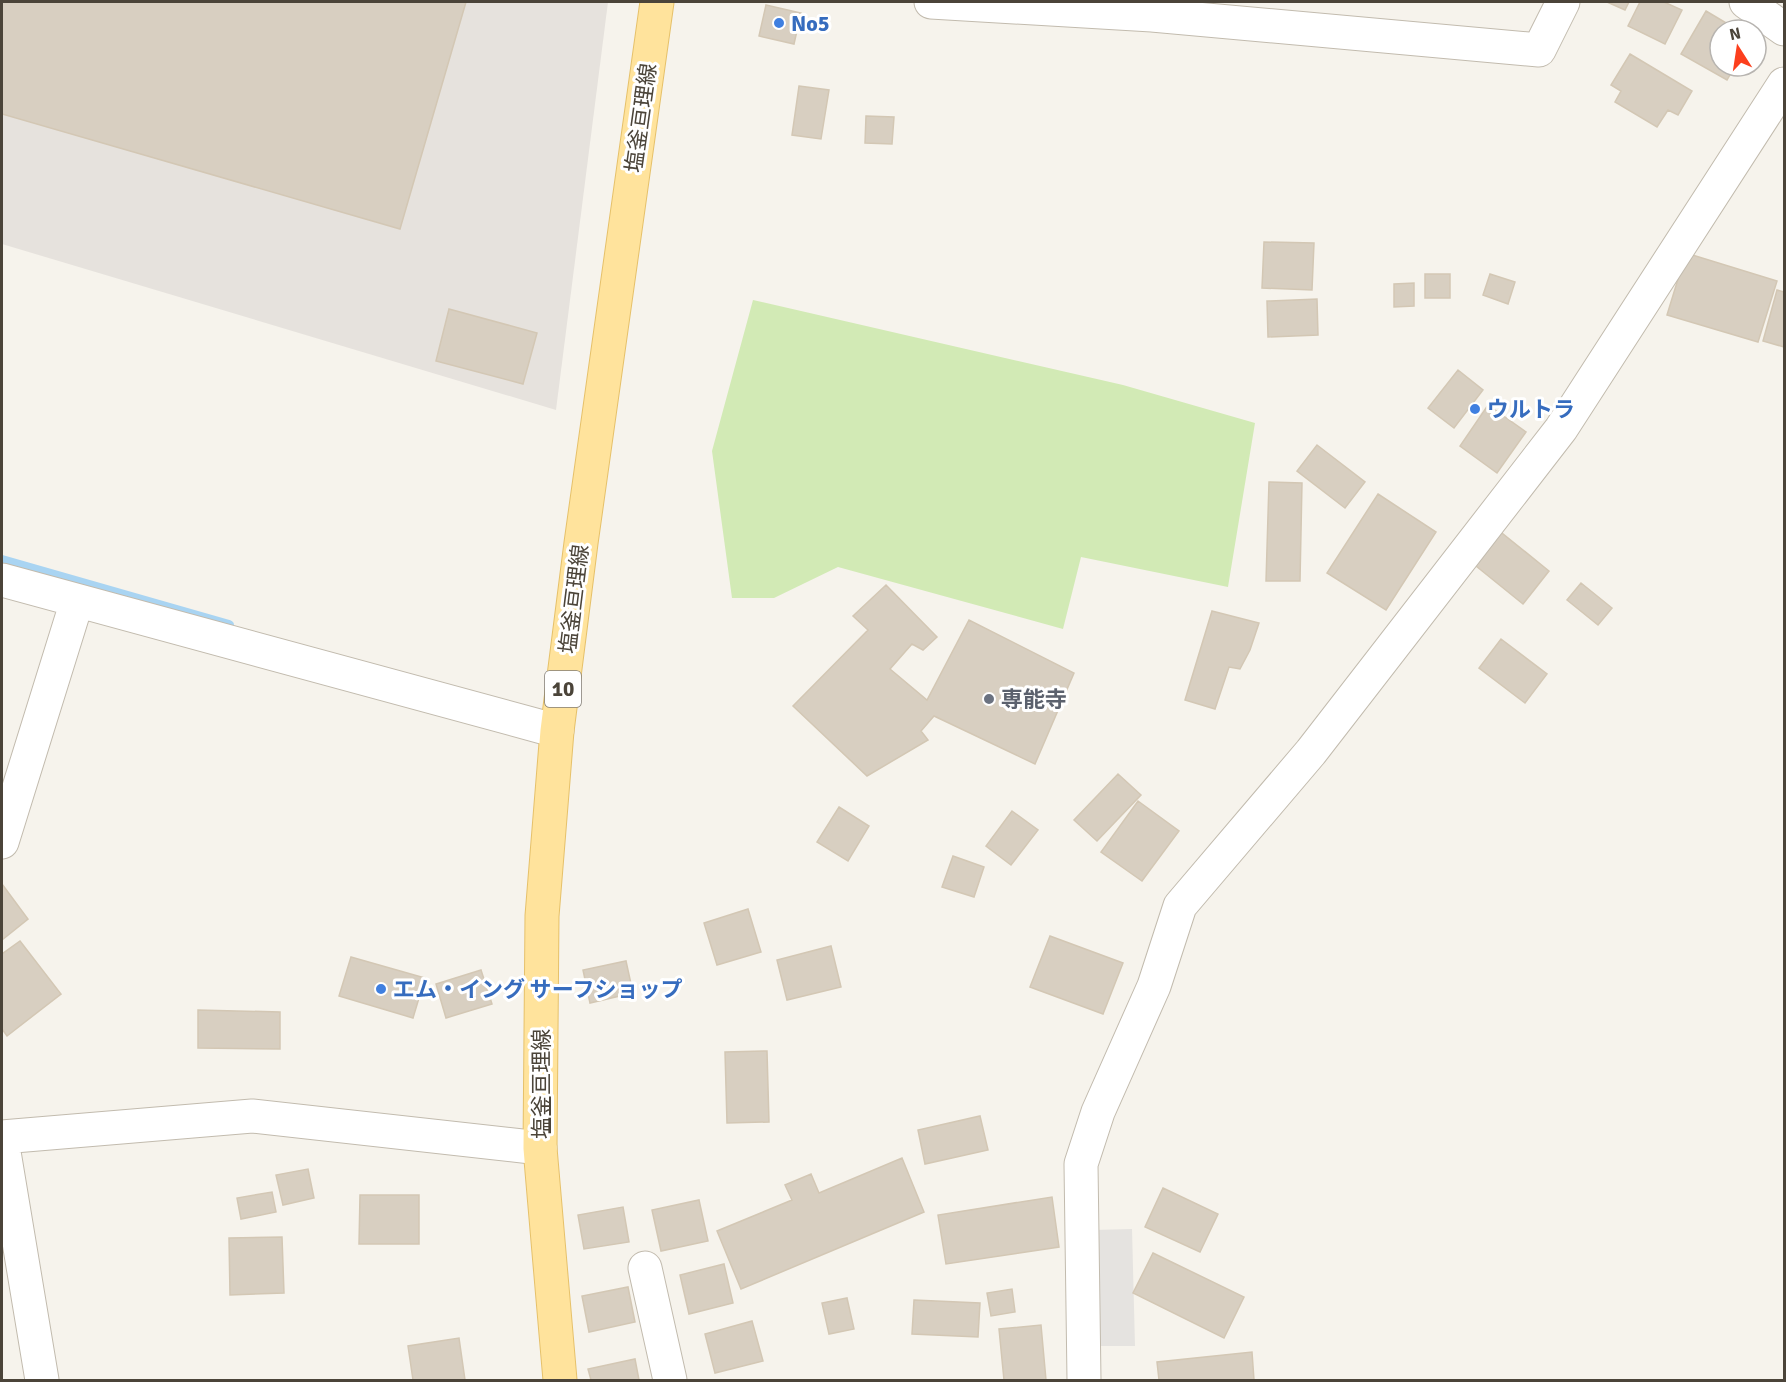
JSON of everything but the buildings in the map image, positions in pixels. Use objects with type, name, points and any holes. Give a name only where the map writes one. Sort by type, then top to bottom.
[{"type":"main road","name":"塩釜亘理線","points":[[560,1380],[540,1148],[542,916],[557,731],[657,2]]},
{"type":"street","points":[[932,2],[1152,15],[1539,50],[1563,2]]},
{"type":"street","points":[[1746,2],[1785,28]]},
{"type":"street","points":[[1084,1380],[1081,1164],[1098,1112],[1154,986],[1180,906],[1311,752],[1561,429],[1785,84]]},
{"type":"street","points":[[2,580],[557,731]]},
{"type":"street","points":[[2,842],[77,601]]},
{"type":"street","points":[[42,1380],[2,1138],[252,1116],[540,1148]]},
{"type":"street","points":[[645,1268],[670,1380]]},
{"type":"shaded area","points":[[2,2],[608,2],[556,410],[2,244]]},
{"type":"shaded area","points":[[1132,1229],[1135,1346],[1095,1346],[1092,1230]]},
{"type":"green space","points":[[753,300],[1123,385],[1255,423],[1228,587],[1081,557],[1063,629],[838,567],[774,598],[732,598],[712,451]]},
{"type":"waterway","points":[[2,560],[229,625]]},
{"type":"place","name":"No5","points":[[779,23]]},
{"type":"place","name":"ウルトラ","points":[[1475,409]]},
{"type":"place","name":"専能寺","points":[[989,699]]},
{"type":"place","name":"エム・イング サーフショップ","points":[[381,989]]}]
